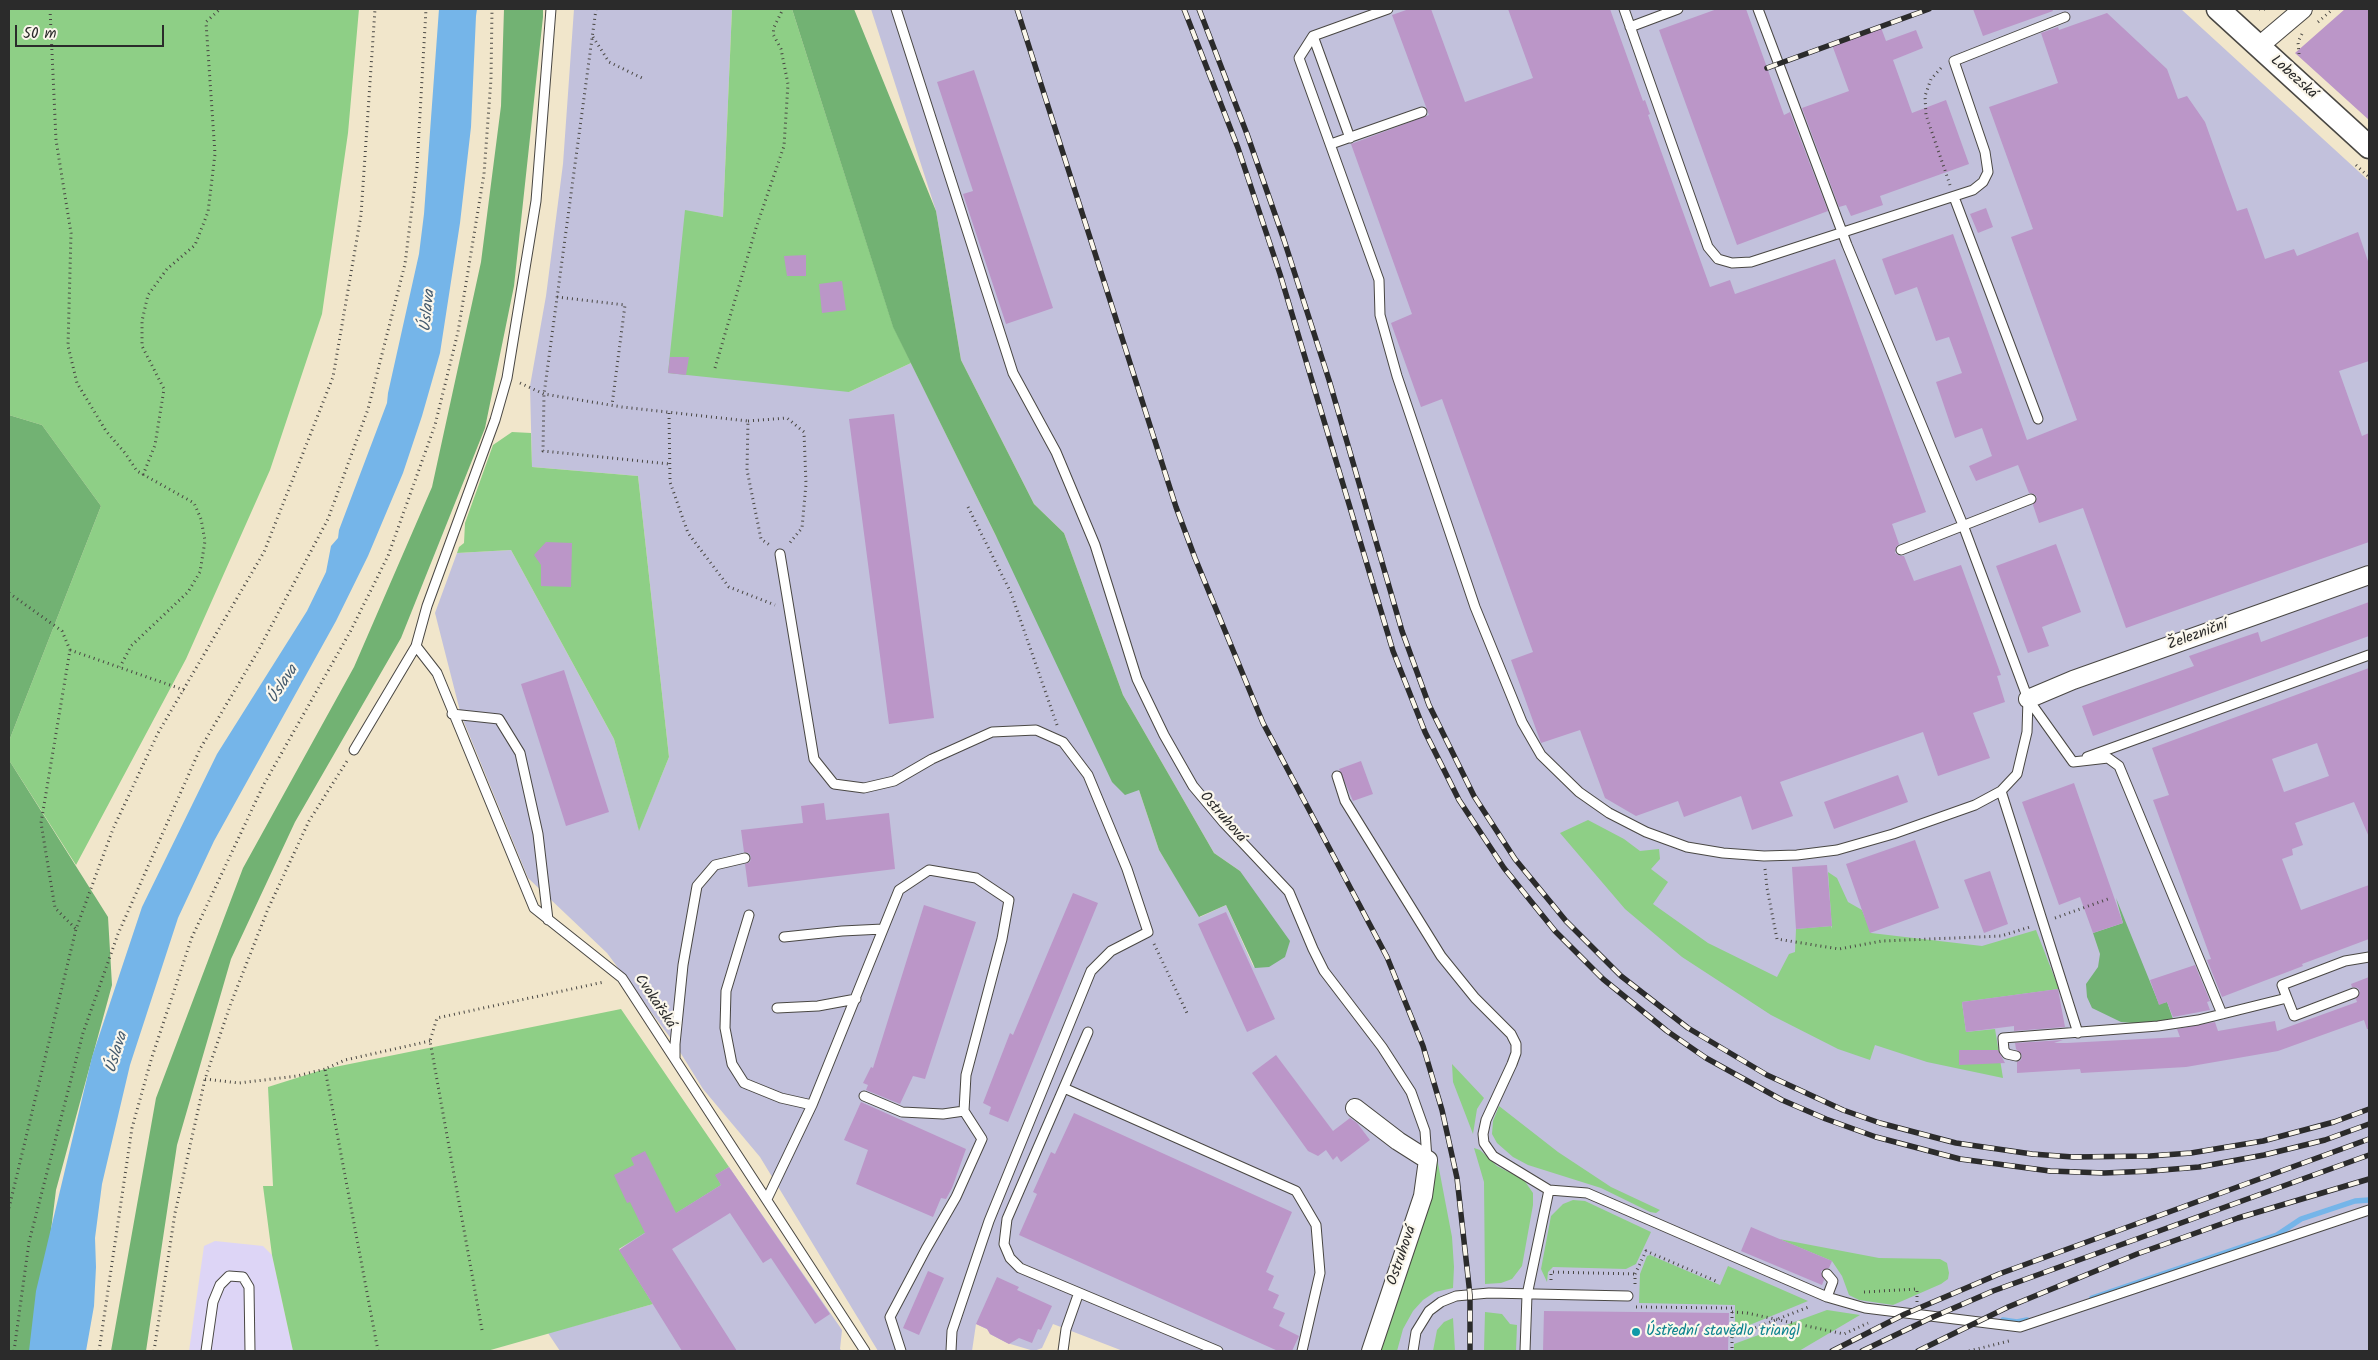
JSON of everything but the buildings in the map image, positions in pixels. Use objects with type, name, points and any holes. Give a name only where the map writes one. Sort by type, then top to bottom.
[{"type":"street","name":"Lobezská","points":[[2218,9],[2369,147]]},
{"type":"street","points":[[2258,47],[2304,9]]},
{"type":"street","name":"Železniční","points":[[2028,699],[2073,680],[2369,575]]},
{"type":"street","points":[[1355,1108],[1428,1160]]},
{"type":"street","name":"Ostruhová","points":[[1371,1351],[1423,1196],[1428,1160]]},
{"type":"lane","points":[[354,750],[416,646],[427,606],[495,420],[507,378],[536,201],[551,9]]},
{"type":"lane","name":"Ostruhová","points":[[896,9],[1013,373],[1056,452],[1095,545],[1137,679],[1164,735],[1193,786],[1224,823],[1289,892],[1312,949],[1324,971],[1382,1046],[1411,1092],[1425,1131],[1428,1160]]},
{"type":"lane","points":[[1388,9],[1313,36],[1299,58],[1306,82],[1331,144],[1379,280],[1380,315],[1396,376],[1475,607],[1522,722],[1541,755],[1579,792],[1609,813],[1646,832],[1687,846],[1722,853],[1764,856],[1836,850],[1893,834],[1975,805],[2001,791],[2017,774],[2027,732],[2028,699]]},
{"type":"lane","points":[[1624,9],[1708,247],[1718,259],[1732,263],[1751,262],[1973,190],[1982,182],[1988,172],[1985,152],[1954,61],[2065,17]]},
{"type":"lane","points":[[1630,27],[1678,9]]},
{"type":"lane","points":[[1758,9],[1842,234],[1963,525],[2028,699],[2073,762]]},
{"type":"lane","points":[[1313,36],[1350,138]]},
{"type":"lane","points":[[1331,144],[1422,112]]},
{"type":"lane","points":[[1954,197],[2038,418]]},
{"type":"lane","points":[[1902,550],[2031,499]]},
{"type":"lane","points":[[780,554],[814,759],[834,784],[864,788],[894,782],[932,759],[992,732],[1036,730],[1063,742],[1088,775],[1127,869],[1148,932],[1111,952],[1091,971],[989,1221],[952,1331],[952,1351]]},
{"type":"lane","name":"Cvokařská","points":[[416,646],[436,673],[534,908],[622,978],[865,1351]]},
{"type":"lane","points":[[2073,762],[2369,655]]},
{"type":"lane","points":[[452,714],[499,719],[520,753],[538,834],[548,920]]},
{"type":"lane","points":[[2073,762],[2108,758],[2119,766],[2222,1014]]},
{"type":"lane","points":[[1337,776],[1345,801],[1441,956],[1463,986],[1511,1034],[1516,1044],[1516,1053],[1512,1064],[1486,1120],[1483,1134],[1484,1143],[1493,1156],[1550,1190],[1587,1193],[1826,1297],[1865,1308],[2020,1327],[2369,1210]]},
{"type":"lane","points":[[2001,791],[2041,923],[2078,1033]]},
{"type":"lane","points":[[676,1060],[674,1044],[683,965],[697,886],[715,864],[745,858]]},
{"type":"lane","points":[[767,1199],[812,1105],[899,890],[929,870],[976,878],[1009,900],[1002,939],[966,1075],[964,1110],[982,1139],[956,1197],[890,1317],[901,1351]]},
{"type":"lane","points":[[749,915],[726,991],[724,1028],[732,1064],[744,1083],[781,1098],[812,1105]]},
{"type":"lane","points":[[784,937],[883,929]]},
{"type":"lane","points":[[2354,993],[2294,1016],[2282,985],[2345,961],[2369,957]]},
{"type":"lane","points":[[2016,1056],[2007,1054],[2004,1050],[2003,1038],[2158,1026],[2222,1014],[2287,998]]},
{"type":"lane","points":[[777,1008],[818,1006],[856,1000]]},
{"type":"lane","points":[[1088,1032],[1007,1219],[1004,1244],[1010,1258],[1020,1268],[1078,1295],[1218,1351]]},
{"type":"lane","points":[[1064,1088],[1296,1191],[1316,1225],[1320,1273],[1302,1351]]},
{"type":"lane","points":[[864,1096],[902,1112],[943,1114],[964,1110]]},
{"type":"lane","points":[[1525,1351],[1527,1294],[1550,1190]]},
{"type":"lane","points":[[1826,1297],[1833,1280],[1827,1274]]},
{"type":"lane","points":[[206,1351],[213,1302],[220,1285],[229,1276],[243,1277],[249,1287],[250,1351]]},
{"type":"lane","points":[[1413,1351],[1416,1332],[1429,1311],[1441,1302],[1456,1296],[1527,1294],[1633,1295]]},
{"type":"lane","points":[[1063,1351],[1066,1329],[1078,1295]]},
{"type":"path","points":[[50,9],[56,140],[70,233],[68,346],[77,383],[90,406],[137,472],[194,503],[201,519],[205,541],[200,572],[188,592],[132,646],[120,668]]},
{"type":"path","points":[[143,474],[155,445],[164,389],[142,346],[142,321],[148,295],[167,269],[195,245],[208,212],[215,154],[206,22],[220,9]]},
{"type":"path","points":[[9,1208],[76,929],[113,829],[158,733],[264,552],[333,377],[361,215],[375,9]]},
{"type":"path","points":[[14,1351],[29,1242],[83,1033],[118,934],[200,749],[258,651],[328,519],[368,409],[404,264],[417,166],[426,9]]},
{"type":"path","points":[[99,1351],[132,1128],[151,1060],[192,938],[263,786],[350,632],[388,556],[435,425],[458,332],[484,174],[491,79],[492,9]]},
{"type":"path","points":[[596,9],[544,394],[543,451],[670,464]]},
{"type":"path","points":[[715,368],[756,228],[784,146],[788,84],[781,50],[774,34],[774,27],[783,9]]},
{"type":"path","points":[[2259,9],[2268,9]]},
{"type":"path","points":[[592,36],[610,62],[642,78]]},
{"type":"path","points":[[1954,61],[1941,68],[1931,79],[1925,96],[1926,115],[1954,197]]},
{"type":"path","points":[[557,297],[625,306],[612,405]]},
{"type":"path","points":[[530,386],[544,394],[669,413],[748,421],[787,418],[804,432],[806,484],[802,528],[780,554],[761,539],[747,470],[748,421]]},
{"type":"path","points":[[669,413],[670,482],[688,534],[729,587],[789,611]]},
{"type":"path","points":[[968,507],[1010,593],[1063,742]]},
{"type":"path","points":[[9,593],[62,631],[70,650],[41,823],[55,908],[76,929]]},
{"type":"path","points":[[70,650],[184,690]]},
{"type":"path","points":[[154,1351],[175,1213],[205,1079],[231,1003],[272,900],[309,821],[354,750]]},
{"type":"path","points":[[1764,856],[1766,888],[1777,938],[1839,949],[1882,941],[2001,936],[2108,899]]},
{"type":"path","points":[[1148,932],[1188,1016]]},
{"type":"path","points":[[482,1330],[430,1042],[437,1018],[622,978]]},
{"type":"path","points":[[205,1079],[240,1083],[297,1076],[325,1069],[344,1060],[430,1042]]},
{"type":"path","points":[[325,1069],[378,1351]]},
{"type":"path","points":[[1718,1282],[1646,1251],[1635,1274],[1633,1295],[1635,1307],[1732,1308],[1732,1351]]},
{"type":"path","points":[[1549,1295],[1551,1272],[1635,1274]]},
{"type":"path","points":[[1732,1337],[1817,1304],[1826,1297]]},
{"type":"path","points":[[1969,1351],[2010,1341],[2028,1325]]},
{"type":"shaded area","points":[[574,9],[732,9],[723,217],[686,211],[849,392],[911,363],[996,536],[1139,790],[1159,850],[1200,917],[1226,905],[1254,968],[1240,871],[1214,853],[1123,695],[1064,533],[1034,504],[961,360],[936,211],[871,9],[2181,9],[2369,181],[2369,1351],[1123,1351],[1053,1324],[1042,1348],[1034,1351],[1007,1343],[990,1334],[989,1330],[976,1324],[972,1351],[878,1351],[760,1157],[703,1089],[675,1044],[607,953],[528,878],[461,715],[435,613],[457,553],[511,550],[614,739],[639,830],[669,757],[638,476],[532,467],[530,386],[546,296],[563,164]]},
{"type":"shaded area","points":[[729,1167],[842,1330],[840,1349],[842,1351],[560,1351],[548,1333],[653,1304],[619,1250],[715,1175]]},
{"type":"shaded area","points":[[215,1241],[263,1246],[272,1255],[293,1351],[189,1351],[204,1246]]},
{"type":"green space","points":[[9,9],[359,9],[348,133],[322,314],[270,470],[186,659],[76,865],[9,760],[9,741],[101,506],[42,425],[9,415]]},
{"type":"green space","points":[[504,9],[543,9],[543,17],[514,286],[485,428],[401,638],[295,822],[231,959],[177,1145],[146,1351],[111,1351],[156,1098],[243,868],[354,667],[432,487],[481,262],[501,106]]},
{"type":"green space","points":[[732,9],[792,9],[893,326],[911,363],[849,392],[668,373],[685,210],[723,217]]},
{"type":"green space","points":[[792,9],[854,9],[936,211],[961,360],[1034,504],[1064,533],[1123,695],[1214,853],[1240,871],[1290,941],[1285,957],[1269,967],[1255,968],[1226,905],[1199,917],[1159,850],[1139,790],[1125,795],[1112,782],[996,536],[893,327]]},
{"type":"green space","points":[[9,415],[42,425],[101,506],[9,741]]},
{"type":"green space","points":[[512,432],[531,433],[532,467],[638,476],[669,757],[639,831],[614,739],[511,550],[457,553],[459,547],[464,543],[465,523],[493,445]]},
{"type":"green space","points":[[9,760],[108,917],[112,985],[56,1190],[36,1351],[9,1351]]},
{"type":"green space","points":[[1588,820],[1624,839],[1640,851],[1659,849],[1660,859],[1651,869],[1668,882],[1653,904],[1708,943],[1777,977],[1789,954],[1795,952],[1796,929],[1831,926],[1832,929],[1828,872],[1837,878],[1848,902],[1862,910],[1871,933],[1982,946],[2036,930],[2059,989],[1962,1002],[1966,1032],[1995,1029],[2003,1078],[1927,1062],[1875,1045],[1870,1060],[1838,1049],[1771,1015],[1682,957],[1625,909],[1560,833]]},
{"type":"green space","points":[[2116,898],[2159,1004],[2167,1002],[2174,1022],[2144,1024],[2121,1022],[2092,1008],[2087,997],[2086,984],[2098,967],[2100,954],[2093,933],[2123,923]]},
{"type":"green space","points":[[621,1009],[729,1167],[716,1175],[721,1185],[619,1249],[653,1304],[487,1351],[293,1351],[272,1255],[263,1186],[273,1186],[268,1087],[325,1069]]},
{"type":"green space","points":[[1452,1064],[1484,1098],[1477,1109],[1473,1134],[1453,1082]]},
{"type":"green space","points":[[1499,1106],[1558,1152],[1611,1187],[1660,1210],[1656,1213],[1650,1212],[1601,1188],[1528,1165],[1513,1157],[1497,1143],[1492,1134],[1493,1121]]},
{"type":"green space","points":[[1474,1148],[1480,1150],[1497,1166],[1524,1180],[1533,1193],[1533,1205],[1522,1266],[1512,1279],[1501,1283],[1485,1284],[1484,1182]]},
{"type":"green space","points":[[1436,1153],[1452,1237],[1453,1288],[1435,1292],[1423,1300],[1413,1311],[1403,1329],[1397,1351],[1377,1351],[1428,1204],[1434,1182]]},
{"type":"green space","points":[[1573,1200],[1585,1201],[1651,1232],[1636,1264],[1626,1269],[1553,1267],[1548,1272],[1547,1282],[1541,1269],[1551,1216],[1563,1204]]},
{"type":"green space","points":[[1779,1239],[1879,1258],[1940,1259],[1947,1263],[1948,1279],[1941,1284],[1893,1305],[1859,1300],[1849,1295],[1842,1276],[1832,1261]]},
{"type":"green space","points":[[1650,1255],[1720,1285],[1728,1266],[1808,1301],[1735,1331],[1735,1305],[1639,1303],[1640,1274],[1647,1256]]},
{"type":"green space","points":[[1827,1310],[1860,1315],[1799,1351],[1734,1351],[1734,1344]]},
{"type":"green space","points":[[1485,1312],[1502,1314],[1510,1324],[1517,1325],[1516,1351],[1484,1351]]},
{"type":"green space","points":[[1453,1318],[1455,1351],[1433,1351],[1437,1330],[1444,1322]]},
{"type":"water","name":"Úslava","points":[[439,9],[477,9],[471,127],[460,223],[440,353],[422,416],[403,473],[368,556],[336,621],[214,841],[178,918],[130,1065],[102,1184],[95,1238],[94,1306],[86,1351],[29,1351],[36,1291],[92,1057],[142,907],[217,754],[307,611],[326,572],[331,546],[338,538],[339,530],[387,403],[419,254],[424,214]]},
{"type":"waterway","points":[[2092,1298],[2277,1235],[2301,1219],[2355,1201],[2369,1200]]},
{"type":"waterway","points":[[2003,1320],[2017,1322],[2027,1320]]},
{"type":"railway","points":[[1017,9],[1176,507],[1195,558],[1263,723],[1387,957],[1423,1046],[1442,1110],[1457,1178],[1470,1295],[1470,1351]]},
{"type":"railway","points":[[1184,9],[1238,148],[1280,274],[1393,651],[1425,732],[1459,800],[1504,868],[1555,931],[1603,979],[1667,1031],[1706,1058],[1782,1100],[1826,1119],[1876,1137],[1960,1159],[2050,1171],[2104,1173],[2199,1167],[2264,1155],[2325,1140],[2369,1124]]},
{"type":"railway","points":[[1199,9],[1247,134],[1284,240],[1329,380],[1402,631],[1429,705],[1474,796],[1515,859],[1566,921],[1621,976],[1688,1028],[1767,1075],[1843,1110],[1880,1123],[1956,1143],[2032,1154],[2073,1157],[2150,1156],[2191,1153],[2263,1141],[2334,1122],[2369,1109]]},
{"type":"railway","points":[[1767,68],[1929,9]]},
{"type":"railway","points":[[1832,1351],[1905,1314],[1999,1274],[2369,1139]]},
{"type":"railway","points":[[1862,1351],[1993,1291],[2369,1155]]},
{"type":"railway","points":[[1918,1351],[2008,1307],[2137,1254],[2238,1218],[2369,1179]]},
{"type":"place","name":"Ústřední stavědlo triangl","points":[[1636,1332]]}]
